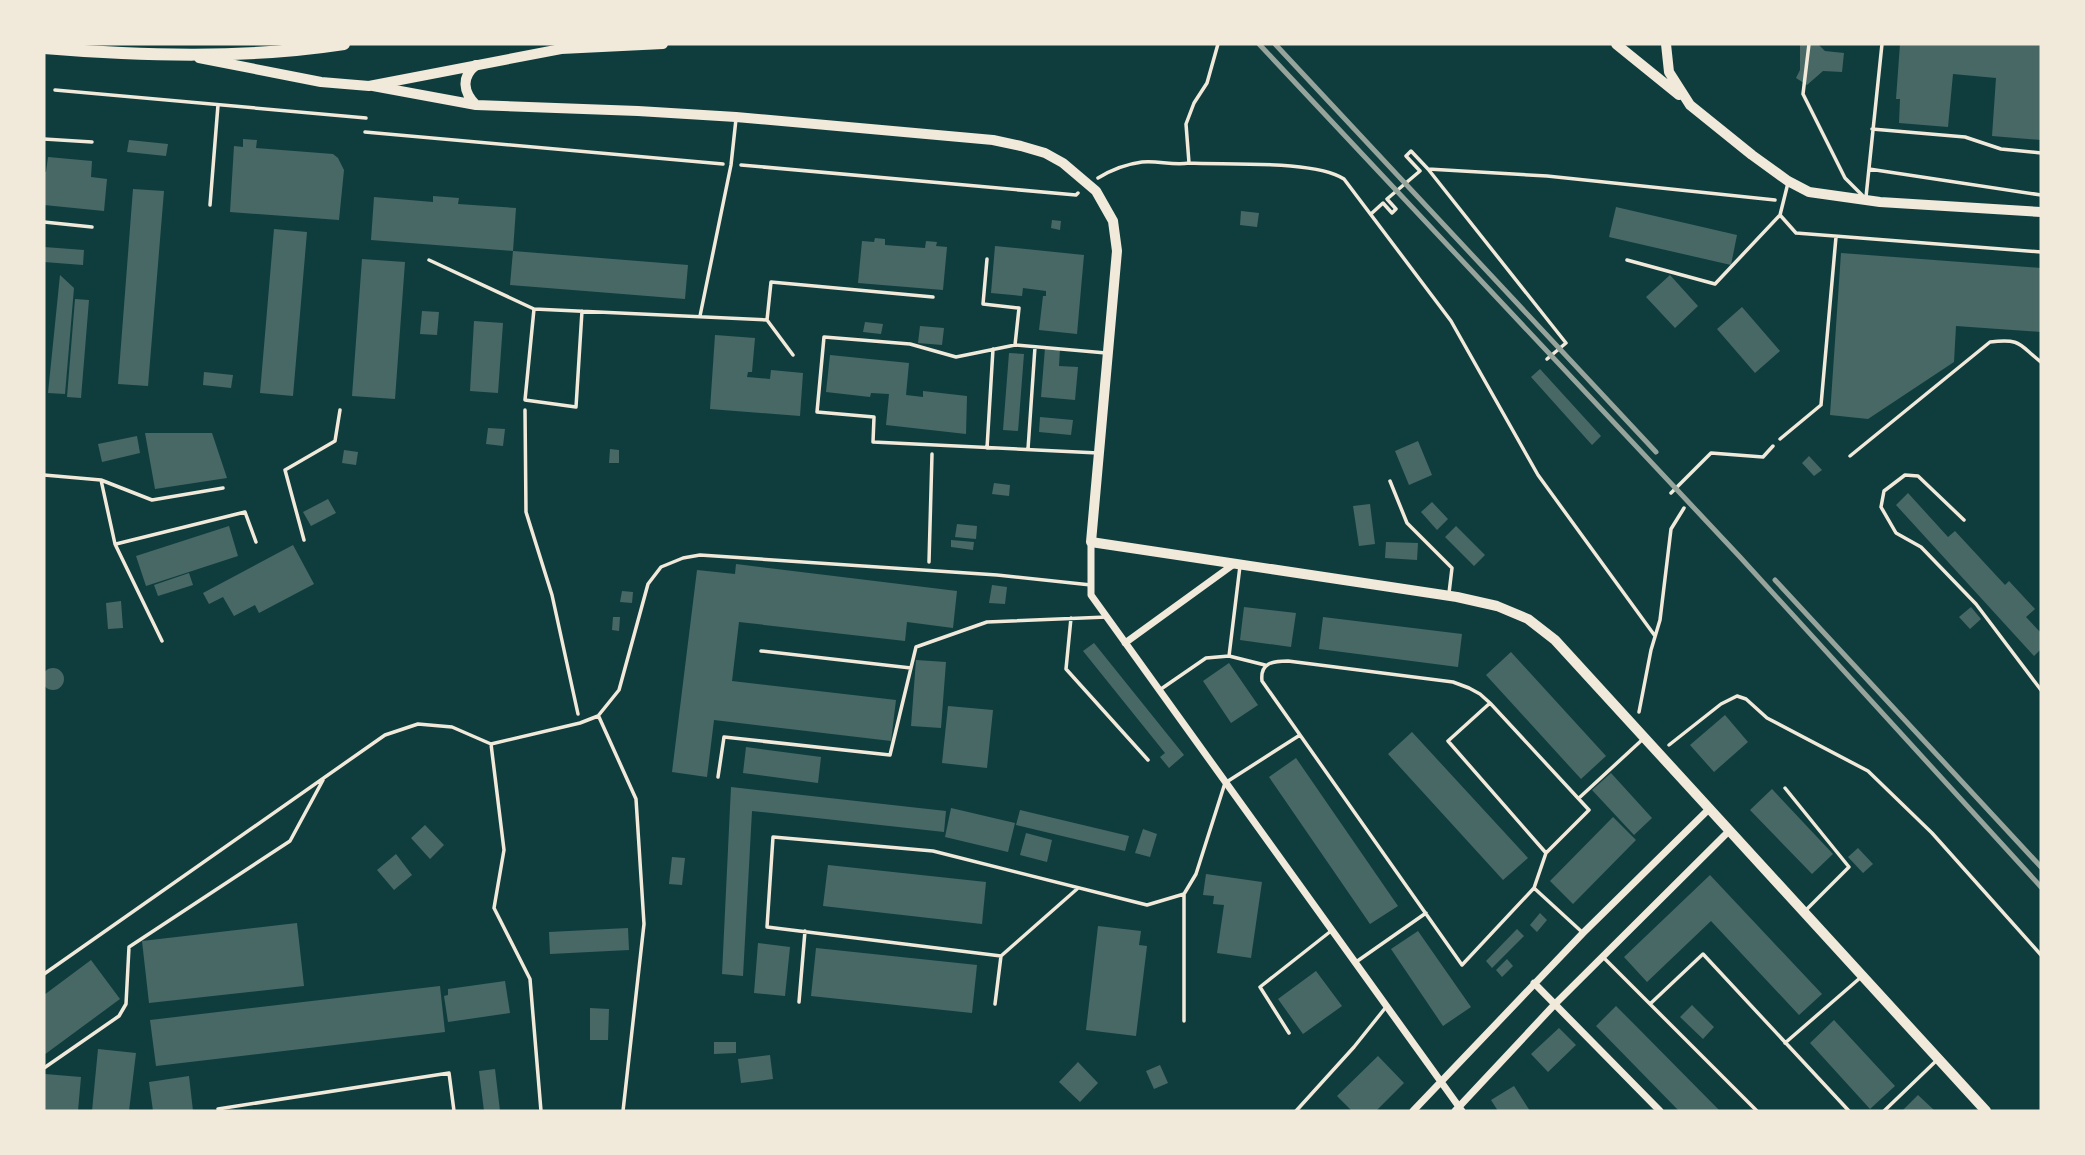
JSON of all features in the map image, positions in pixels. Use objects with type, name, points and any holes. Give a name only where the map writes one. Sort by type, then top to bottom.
[{"type":"main road","points":[[181,55],[344,44]]},
{"type":"main road","points":[[44,48],[146,48],[321,82],[369,86],[561,49],[663,44]]},
{"type":"main road","points":[[1616,44],[1788,181],[1809,192],[2041,212]]},
{"type":"main road","points":[[1667,44],[1669,72],[1690,105]]},
{"type":"street","points":[[476,105],[466,95],[465,81],[470,70],[478,64]]},
{"type":"street","points":[[369,86],[476,105],[736,117],[1012,144],[1045,153],[1063,163],[1089,184],[1102,198],[1113,222],[1117,251],[1091,542],[1091,595],[1458,1110],[1556,1004],[1730,830]]},
{"type":"street","points":[[1091,542],[1449,595],[1497,606],[1528,619],[1555,640],[1986,1111]]},
{"type":"street","points":[[1125,643],[1237,564]]},
{"type":"street","points":[[1413,1111],[1583,933],[1710,808]]},
{"type":"street","points":[[1534,983],[1660,1111]]},
{"type":"lane","points":[[1808,44],[1803,94],[1845,178],[1866,199]]},
{"type":"lane","points":[[1866,199],[1882,44]]},
{"type":"lane","points":[[55,90],[366,118]]},
{"type":"lane","points":[[210,205],[218,105]]},
{"type":"lane","points":[[700,316],[731,164],[736,117]]},
{"type":"lane","points":[[1872,129],[1965,138],[2001,149],[2041,153]]},
{"type":"lane","points":[[44,139],[92,142]]},
{"type":"lane","points":[[1869,169],[2041,195]]},
{"type":"lane","points":[[1627,260],[1715,284],[1780,215],[1788,181]]},
{"type":"lane","points":[[1780,215],[1796,233],[2041,253]]},
{"type":"lane","points":[[44,222],[92,227]]},
{"type":"lane","points":[[1780,439],[1821,405],[1836,237]]},
{"type":"lane","points":[[987,259],[983,304],[1019,309],[1016,345]]},
{"type":"lane","points":[[429,260],[534,309],[767,320]]},
{"type":"lane","points":[[793,355],[767,320],[772,282],[933,296]]},
{"type":"lane","points":[[534,309],[525,400],[576,407],[582,311]]},
{"type":"lane","points":[[1100,453],[873,442],[874,417],[817,412],[824,337],[910,344],[956,357],[1016,345],[1109,353]]},
{"type":"lane","points":[[1850,456],[1990,342],[2010,340],[2027,348],[2041,362]]},
{"type":"lane","points":[[1028,450],[1035,347]]},
{"type":"lane","points":[[987,447],[993,349]]},
{"type":"lane","points":[[304,540],[285,470],[335,441],[340,410]]},
{"type":"lane","points":[[44,475],[101,480],[152,500],[223,488]]},
{"type":"lane","points":[[1964,520],[1918,476],[1905,475],[1884,491],[1881,507],[1896,533],[1922,547],[1976,604],[2041,690]]},
{"type":"lane","points":[[101,480],[115,544],[162,641]]},
{"type":"lane","points":[[1391,481],[1407,523],[1452,568],[1449,595]]},
{"type":"lane","points":[[115,544],[246,512],[256,542]]},
{"type":"lane","points":[[44,974],[385,735],[418,724],[452,727],[491,744],[580,723],[598,716],[619,690],[648,584],[661,567],[683,558],[701,555],[929,570],[1091,585]]},
{"type":"lane","points":[[1229,656],[1237,564]]},
{"type":"lane","points":[[718,777],[724,737],[890,755],[916,647],[987,622],[1107,617]]},
{"type":"lane","points":[[1071,618],[1066,669],[1148,760]]},
{"type":"lane","points":[[761,651],[911,668]]},
{"type":"lane","points":[[1159,690],[1206,658],[1229,656],[1265,665]]},
{"type":"lane","points":[[1273,661],[1288,661],[1453,682],[1480,694],[1589,810],[1546,853],[1534,888],[1462,965],[1262,681],[1261,673],[1265,665],[1273,661]]},
{"type":"lane","points":[[1490,703],[1448,741],[1546,853]]},
{"type":"lane","points":[[598,716],[636,799],[644,924],[623,1111]]},
{"type":"lane","points":[[1184,1021],[1184,894],[1196,874],[1225,783],[1300,735]]},
{"type":"lane","points":[[1578,798],[1644,737]]},
{"type":"lane","points":[[491,744],[503,850],[494,908],[530,979],[541,1111]]},
{"type":"lane","points":[[44,1068],[119,1016],[126,1004],[129,947],[290,841],[323,779]]},
{"type":"lane","points":[[1785,788],[1849,867],[1805,912]]},
{"type":"lane","points":[[1001,956],[767,927],[773,837],[933,851],[1147,905],[1184,894]]},
{"type":"lane","points":[[1534,888],[1583,933]]},
{"type":"lane","points":[[995,1004],[1001,956],[1077,889]]},
{"type":"lane","points":[[1354,963],[1426,913]]},
{"type":"lane","points":[[1289,1033],[1260,987],[1331,931]]},
{"type":"lane","points":[[799,1002],[805,932]]},
{"type":"lane","points":[[1650,1003],[1703,954],[1849,1111]]},
{"type":"lane","points":[[1603,957],[1757,1111]]},
{"type":"lane","points":[[1785,1043],[1862,975]]},
{"type":"lane","points":[[1296,1111],[1386,1007]]},
{"type":"lane","points":[[1884,1111],[1939,1059]]},
{"type":"lane","points":[[218,1109],[449,1073],[454,1111]]},
{"type":"path","points":[[1189,163],[1186,124],[1194,103],[1207,83],[1218,44]]},
{"type":"path","points":[[365,132],[1076,195],[1107,172],[1143,162],[1321,169],[1334,172],[1345,179],[1372,213],[1451,321],[1538,475],[1655,636]]},
{"type":"path","points":[[1372,213],[1383,203],[1392,213],[1396,209],[1387,199],[1420,171],[1406,156],[1411,151],[1566,343],[1547,359]]},
{"type":"path","points":[[1428,169],[1547,176],[1784,201]]},
{"type":"path","points":[[525,400],[526,512],[552,595],[580,723]]},
{"type":"path","points":[[1671,493],[1711,453],[1763,457],[1780,439]]},
{"type":"path","points":[[929,570],[932,445]]},
{"type":"path","points":[[1634,726],[1642,705],[1660,620],[1671,529],[1684,508]]},
{"type":"path","points":[[1659,753],[1721,704],[1737,696],[1746,699],[1767,718],[1868,771],[1932,833],[2041,955]]},
{"type":"building","points":[[1800,44],[1818,44],[1825,51],[1844,53],[1842,72],[1823,71],[1807,85],[1796,78],[1800,70]]},
{"type":"building","points":[[1900,44],[2041,44],[2041,140],[1992,136],[1996,78],[1953,74],[1948,127],[1899,123],[1900,99],[1896,99]]},
{"type":"building","points":[[243,139],[257,140],[256,148],[333,154],[338,158],[344,170],[339,220],[230,212],[234,146],[243,147]]},
{"type":"building","points":[[129,140],[168,144],[166,156],[127,152]]},
{"type":"building","points":[[48,157],[92,161],[91,177],[107,179],[104,211],[44,205],[44,172]]},
{"type":"building","points":[[133,189],[164,191],[148,386],[118,384]]},
{"type":"building","points":[[433,196],[459,198],[458,204],[516,208],[513,251],[371,240],[374,197],[433,202]]},
{"type":"building","points":[[1616,207],[1737,235],[1731,265],[1609,237]]},
{"type":"building","points":[[1241,211],[1259,213],[1257,227],[1240,225]]},
{"type":"building","points":[[1052,220],[1061,221],[1060,230],[1051,228]]},
{"type":"building","points":[[274,229],[307,232],[293,396],[260,393]]},
{"type":"building","points":[[875,238],[885,239],[885,245],[925,248],[926,241],[947,247],[943,290],[858,283],[862,241],[874,242]]},
{"type":"building","points":[[995,246],[1084,255],[1077,334],[1039,330],[1046,291],[1023,288],[1022,296],[991,293]]},
{"type":"building","points":[[44,247],[84,250],[83,265],[44,262]]},
{"type":"building","points":[[513,251],[688,265],[685,299],[510,285]]},
{"type":"building","points":[[1841,253],[2041,268],[2041,332],[1956,326],[1954,362],[1868,419],[1830,415]]},
{"type":"building","points":[[362,259],[405,262],[395,399],[352,396]]},
{"type":"building","points":[[60,275],[74,288],[65,394],[48,393]]},
{"type":"building","points":[[1670,275],[1698,306],[1675,328],[1646,297]]},
{"type":"building","points":[[75,299],[89,300],[81,398],[67,397]]},
{"type":"building","points":[[1742,307],[1780,351],[1755,373],[1717,329]]},
{"type":"building","points":[[422,311],[439,312],[437,335],[420,334]]},
{"type":"building","points":[[474,321],[503,323],[498,393],[470,391]]},
{"type":"building","points":[[865,322],[883,324],[881,334],[863,332]]},
{"type":"building","points":[[920,326],[944,328],[942,345],[918,343]]},
{"type":"building","points":[[715,335],[755,338],[752,372],[748,372],[747,377],[770,379],[771,370],[803,373],[800,416],[710,409]]},
{"type":"building","points":[[1045,348],[1060,349],[1059,366],[1078,367],[1075,400],[1041,397]]},
{"type":"building","points":[[1009,353],[1024,354],[1018,431],[1003,430]]},
{"type":"building","points":[[830,355],[909,363],[906,395],[923,397],[923,391],[967,396],[966,434],[886,425],[889,394],[871,393],[870,397],[826,392]]},
{"type":"building","points":[[1540,369],[1601,436],[1592,445],[1531,377]]},
{"type":"building","points":[[204,372],[233,375],[231,388],[203,385]]},
{"type":"building","points":[[1040,417],[1073,420],[1071,435],[1039,432]]},
{"type":"building","points":[[488,428],[505,429],[503,446],[486,444]]},
{"type":"building","points":[[145,433],[212,433],[227,478],[155,489]]},
{"type":"building","points":[[137,436],[140,453],[102,462],[98,444]]},
{"type":"building","points":[[1418,441],[1432,475],[1409,485],[1395,451]]},
{"type":"building","points":[[610,449],[619,450],[619,463],[609,463]]},
{"type":"building","points":[[344,450],[358,452],[356,465],[342,463]]},
{"type":"building","points":[[1809,456],[1822,470],[1814,476],[1802,463]]},
{"type":"building","points":[[994,483],[1010,485],[1009,496],[992,494]]},
{"type":"building","points":[[1908,493],[1948,537],[1955,531],[2005,585],[2009,581],[2035,609],[2026,617],[2041,633],[2041,649],[2034,656],[1896,505]]},
{"type":"building","points":[[328,499],[336,513],[311,526],[303,512]]},
{"type":"building","points":[[1432,502],[1448,519],[1437,530],[1421,512]]},
{"type":"building","points":[[1370,504],[1375,544],[1359,546],[1353,506]]},
{"type":"building","points":[[957,524],[977,526],[976,539],[955,537]]},
{"type":"building","points":[[229,526],[238,556],[146,586],[136,556]]},
{"type":"building","points":[[1456,526],[1485,555],[1474,566],[1445,537]]},
{"type":"building","points":[[951,540],[974,542],[973,550],[951,547]]},
{"type":"building","points":[[1386,542],[1418,543],[1417,560],[1385,558]]},
{"type":"building","points":[[293,545],[314,584],[259,613],[255,605],[234,616],[223,597],[209,604],[203,593]]},
{"type":"building","points":[[736,564],[957,591],[953,628],[907,622],[905,641],[739,622],[732,681],[896,700],[891,741],[714,720],[707,777],[672,772],[697,570],[735,574]]},
{"type":"building","points":[[189,573],[193,585],[158,596],[154,585]]},
{"type":"building","points":[[992,585],[1007,587],[1005,604],[989,603]]},
{"type":"building","points":[[622,591],[633,592],[632,603],[620,602]]},
{"type":"building","points":[[121,601],[123,628],[108,629],[106,603]]},
{"type":"building","points":[[1244,607],[1296,613],[1291,647],[1240,640]]},
{"type":"building","points":[[1971,607],[1981,619],[1970,629],[1959,617]]},
{"type":"building","points":[[613,617],[620,617],[619,631],[612,630]]},
{"type":"building","points":[[1323,617],[1462,634],[1458,667],[1319,649]]},
{"type":"building","points":[[1094,643],[1184,755],[1169,768],[1160,757],[1165,753],[1083,651]]},
{"type":"building","points":[[1511,652],[1606,756],[1581,779],[1486,675]]},
{"type":"building","points":[[916,660],[946,662],[941,728],[911,726]]},
{"type":"building","points":[[1229,663],[1258,705],[1231,723],[1203,681]]},
{"type":"building","points":[[53,668],[61,671],[64,679],[61,687],[53,690],[45,687],[42,679],[45,671]]},
{"type":"building","points":[[948,706],[993,710],[987,768],[942,763]]},
{"type":"building","points":[[1725,715],[1748,742],[1714,772],[1690,745]]},
{"type":"building","points":[[1412,732],[1528,858],[1503,880],[1388,754]]},
{"type":"building","points":[[746,747],[821,757],[818,783],[743,773]]},
{"type":"building","points":[[1296,758],[1398,906],[1370,924],[1269,777]]},
{"type":"building","points":[[1611,773],[1652,818],[1634,835],[1592,790]]},
{"type":"building","points":[[731,787],[946,811],[944,832],[752,811],[743,976],[722,974]]},
{"type":"building","points":[[1772,789],[1833,854],[1812,874],[1750,810]]},
{"type":"building","points":[[951,808],[1015,823],[1008,852],[945,837]]},
{"type":"building","points":[[1020,810],[1129,836],[1125,851],[1016,825]]},
{"type":"building","points":[[1613,817],[1636,840],[1573,904],[1550,881]]},
{"type":"building","points":[[425,825],[444,845],[430,859],[411,838]]},
{"type":"building","points":[[1143,829],[1157,834],[1150,857],[1135,853]]},
{"type":"building","points":[[1026,833],[1052,840],[1047,862],[1020,855]]},
{"type":"building","points":[[1858,848],[1873,864],[1863,873],[1848,857]]},
{"type":"building","points":[[396,854],[412,875],[394,890],[377,870]]},
{"type":"building","points":[[672,857],[685,858],[682,885],[669,884]]},
{"type":"building","points":[[828,865],[986,882],[982,924],[823,906]]},
{"type":"building","points":[[1206,874],[1262,882],[1251,958],[1217,953],[1224,905],[1213,904],[1214,896],[1203,895]]},
{"type":"building","points":[[1710,875],[1822,994],[1799,1015],[1711,921],[1647,982],[1624,957]]},
{"type":"building","points":[[1540,913],[1547,920],[1537,932],[1530,925]]},
{"type":"building","points":[[297,923],[304,986],[149,1003],[142,941]]},
{"type":"building","points":[[1098,926],[1141,931],[1139,945],[1147,946],[1136,1036],[1086,1030]]},
{"type":"building","points":[[628,928],[629,950],[550,954],[549,932]]},
{"type":"building","points":[[1517,929],[1524,936],[1492,968],[1486,961]]},
{"type":"building","points":[[1418,931],[1471,1007],[1443,1026],[1391,949]]},
{"type":"building","points":[[758,943],[790,947],[785,996],[754,993]]},
{"type":"building","points":[[816,948],[977,965],[972,1013],[811,996]]},
{"type":"building","points":[[1507,959],[1513,966],[1502,977],[1496,970]]},
{"type":"building","points":[[91,960],[120,999],[44,1055],[44,995]]},
{"type":"building","points":[[1316,971],[1342,1006],[1303,1034],[1278,999]]},
{"type":"building","points":[[505,981],[510,1013],[448,1022],[444,996],[448,995],[448,989]]},
{"type":"building","points":[[440,986],[445,1032],[156,1066],[150,1020]]},
{"type":"building","points":[[1692,1005],[1714,1027],[1703,1039],[1680,1017]]},
{"type":"building","points":[[1616,1006],[1720,1111],[1679,1111],[1596,1026]]},
{"type":"building","points":[[590,1008],[609,1009],[608,1040],[590,1040]]},
{"type":"building","points":[[1834,1020],[1895,1086],[1870,1109],[1810,1043]]},
{"type":"building","points":[[1559,1028],[1576,1045],[1548,1072],[1531,1054]]},
{"type":"building","points":[[714,1042],[736,1042],[736,1053],[714,1054]]},
{"type":"building","points":[[98,1049],[136,1053],[129,1111],[92,1111]]},
{"type":"building","points":[[770,1055],[773,1079],[741,1083],[738,1059]]},
{"type":"building","points":[[1378,1056],[1404,1083],[1376,1111],[1352,1111],[1337,1096]]},
{"type":"building","points":[[1078,1062],[1098,1083],[1080,1102],[1059,1082]]},
{"type":"building","points":[[1160,1065],[1168,1083],[1154,1089],[1146,1071]]},
{"type":"building","points":[[495,1069],[500,1111],[484,1111],[479,1071]]},
{"type":"building","points":[[45,1074],[81,1077],[78,1111],[44,1111]]},
{"type":"building","points":[[189,1076],[193,1111],[153,1111],[149,1082]]},
{"type":"building","points":[[1514,1086],[1530,1111],[1498,1111],[1491,1100]]},
{"type":"building","points":[[1918,1095],[1935,1111],[1902,1111]]},
{"type":"railway","points":[[1259,44],[1740,557],[2041,887]]},
{"type":"railway","points":[[1275,44],[1656,452]]},
{"type":"railway","points":[[1775,580],[2041,867]]}]
